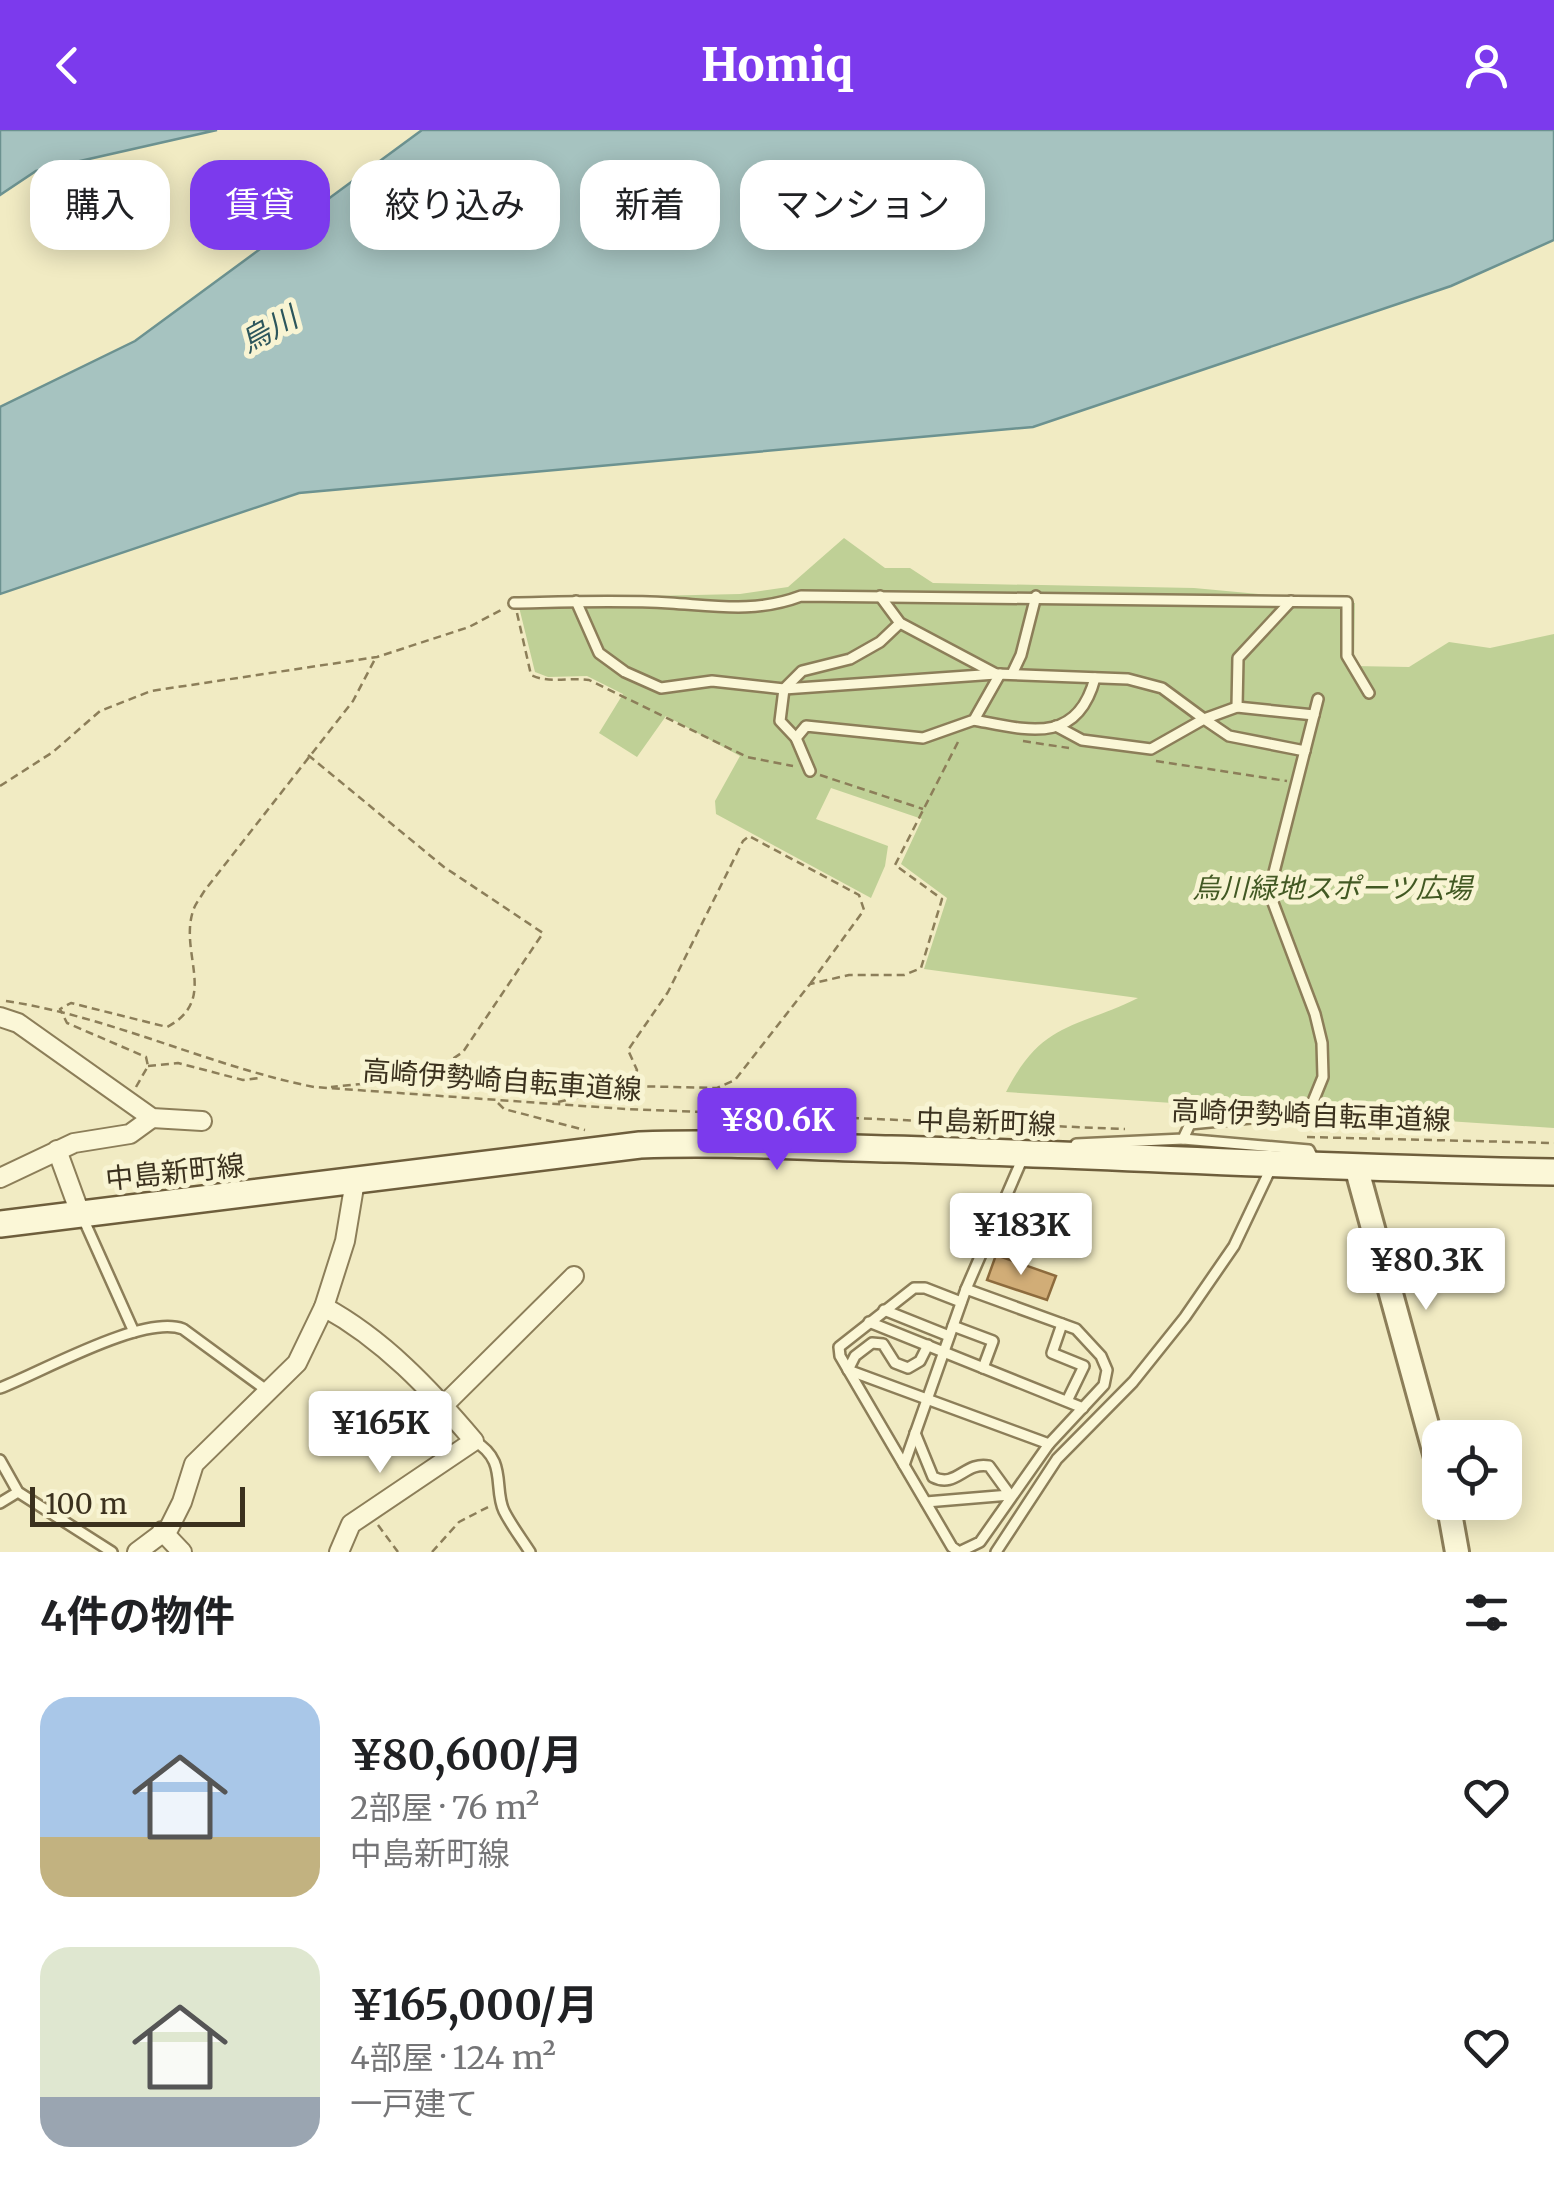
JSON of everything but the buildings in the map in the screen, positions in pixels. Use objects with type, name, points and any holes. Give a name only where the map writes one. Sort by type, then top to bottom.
[{"type":"main road","name":"中島新町線","points":[[0,1224],[603,1150],[701,1143],[1031,1153],[1357,1170],[1554,1172]]},
{"type":"street","points":[[0,1017],[18,1023],[152,1118],[202,1122]]},
{"type":"street","points":[[0,1178],[74,1143],[130,1134],[152,1118]]},
{"type":"street","points":[[57,1150],[80,1212]]},
{"type":"street","points":[[1357,1170],[1426,1420]]},
{"type":"street","points":[[137,1552],[169,1528],[194,1464],[296,1364],[324,1306],[344,1241],[355,1181]]},
{"type":"street","points":[[444,1405],[574,1276]]},
{"type":"street","points":[[324,1306],[359,1326],[444,1405],[474,1441],[351,1524],[339,1552]]},
{"type":"street","points":[[1451,1520],[1457,1552]]},
{"type":"street","points":[[162,1531],[182,1552]]},
{"type":"lane","points":[[514,603],[670,603],[739,609],[774,606],[801,596],[1347,602],[1348,656],[1369,693]]},
{"type":"lane","points":[[880,596],[900,623],[1002,674]]},
{"type":"lane","points":[[974,720],[1002,674],[1021,655],[1036,596]]},
{"type":"lane","points":[[1237,707],[1238,658],[1292,601]]},
{"type":"lane","points":[[576,602],[599,653],[625,672],[661,688],[712,680],[784,689],[1002,674],[1128,680],[1162,688],[1229,736],[1305,751]]},
{"type":"lane","points":[[810,771],[796,738],[780,721],[784,689],[802,671],[850,659],[900,623]]},
{"type":"lane","points":[[796,738],[806,726],[922,738],[974,720],[1039,732],[1056,726],[1089,700],[1094,678]]},
{"type":"lane","points":[[1183,1139],[1190,1124],[1292,1114],[1304,1109],[1312,1104],[1323,1077],[1322,1043],[1314,1014],[1269,892],[1318,699]]},
{"type":"lane","points":[[1056,726],[1082,740],[1151,749],[1204,719],[1237,707],[1314,715]]},
{"type":"lane","points":[[904,1465],[966,1289],[1031,1153],[1061,1144],[1183,1139],[1309,1150],[1316,1167]]},
{"type":"lane","points":[[996,1552],[1057,1459],[1133,1382],[1185,1316],[1234,1246],[1269,1180],[1272,1166]]},
{"type":"lane","points":[[80,1212],[134,1332]]},
{"type":"lane","points":[[961,1302],[925,1288],[914,1288],[839,1346],[848,1370],[952,1548],[959,1552],[980,1542],[1049,1444],[1104,1385],[1107,1370],[1101,1356],[1076,1329],[966,1289]]},
{"type":"lane","points":[[884,1310],[993,1342],[982,1368]]},
{"type":"lane","points":[[870,1322],[1083,1408]]},
{"type":"lane","points":[[1062,1324],[1052,1353],[1084,1366],[1067,1401]]},
{"type":"lane","points":[[0,1388],[134,1332],[172,1325],[183,1329],[268,1392]]},
{"type":"lane","points":[[848,1370],[855,1356],[872,1343],[882,1344],[895,1363],[908,1368],[920,1361],[928,1345]]},
{"type":"lane","points":[[848,1370],[1049,1444]]},
{"type":"lane","points":[[915,1432],[932,1476],[942,1482],[951,1480],[968,1466],[989,1466],[1010,1495]]},
{"type":"lane","points":[[474,1441],[485,1447],[503,1492],[500,1500],[530,1552]]},
{"type":"lane","points":[[0,1460],[18,1492],[112,1552]]},
{"type":"lane","points":[[0,1502],[18,1492]]},
{"type":"lane","points":[[926,1502],[1010,1495]]},
{"type":"path","points":[[0,786],[53,752],[100,711],[151,691],[377,657],[470,628],[514,603],[530,675],[545,682],[588,680],[747,757],[810,771],[923,810]]},
{"type":"path","points":[[128,1101],[148,1066],[146,1056],[67,1024],[60,1009],[71,1004],[167,1027],[181,1020],[194,1002],[192,914],[205,890],[352,701],[377,657]]},
{"type":"path","points":[[810,984],[849,974],[904,975],[921,968],[942,900],[895,865],[964,732]]},
{"type":"path","points":[[1023,741],[1082,750]]},
{"type":"path","points":[[308,755],[444,866],[543,933],[463,1052],[437,1070],[424,1078],[319,1088]]},
{"type":"path","points":[[1141,759],[1298,783]]},
{"type":"path","points":[[552,1104],[631,1086],[717,1088],[735,1080],[864,910],[859,895],[749,836],[668,992],[628,1050],[637,1070],[631,1086]]},
{"type":"path","name":"高崎伊勢崎自転車道線","points":[[0,1000],[60,1009],[263,1077],[319,1088],[497,1102],[1128,1129]]},
{"type":"path","points":[[148,1066],[178,1063],[243,1080],[263,1077]]},
{"type":"path","points":[[497,1102],[504,1109],[594,1132],[603,1150]]},
{"type":"path","name":"高崎伊勢崎自転車道線","points":[[1300,1136],[1554,1143]]},
{"type":"path","points":[[432,1552],[459,1522],[500,1500]]},
{"type":"path","points":[[368,1512],[398,1552]]},
{"type":"green space","name":"烏川緑地スポーツ広場","points":[[844,538],[885,568],[910,568],[933,583],[1194,588],[1355,603],[1354,666],[1409,667],[1449,642],[1490,648],[1554,634],[1554,1128],[1006,1092],[1019,1069],[1047,1039],[1138,998],[924,969],[947,898],[901,864],[922,819],[831,788],[816,819],[888,846],[885,866],[871,898],[716,814],[715,801],[740,756],[666,716],[637,757],[599,733],[623,694],[587,676],[548,677],[535,672],[517,599],[740,594],[788,587]]},
{"type":"water","points":[[0,130],[217,130],[85,160],[30,160],[30,175],[0,195]]},
{"type":"water","name":"烏川","points":[[422,130],[1554,130],[1554,240],[1451,286],[1033,427],[299,493],[0,594],[0,407],[135,341],[259,250],[330,250],[330,198],[350,183],[350,250],[560,250],[560,160],[381,160]]}]
